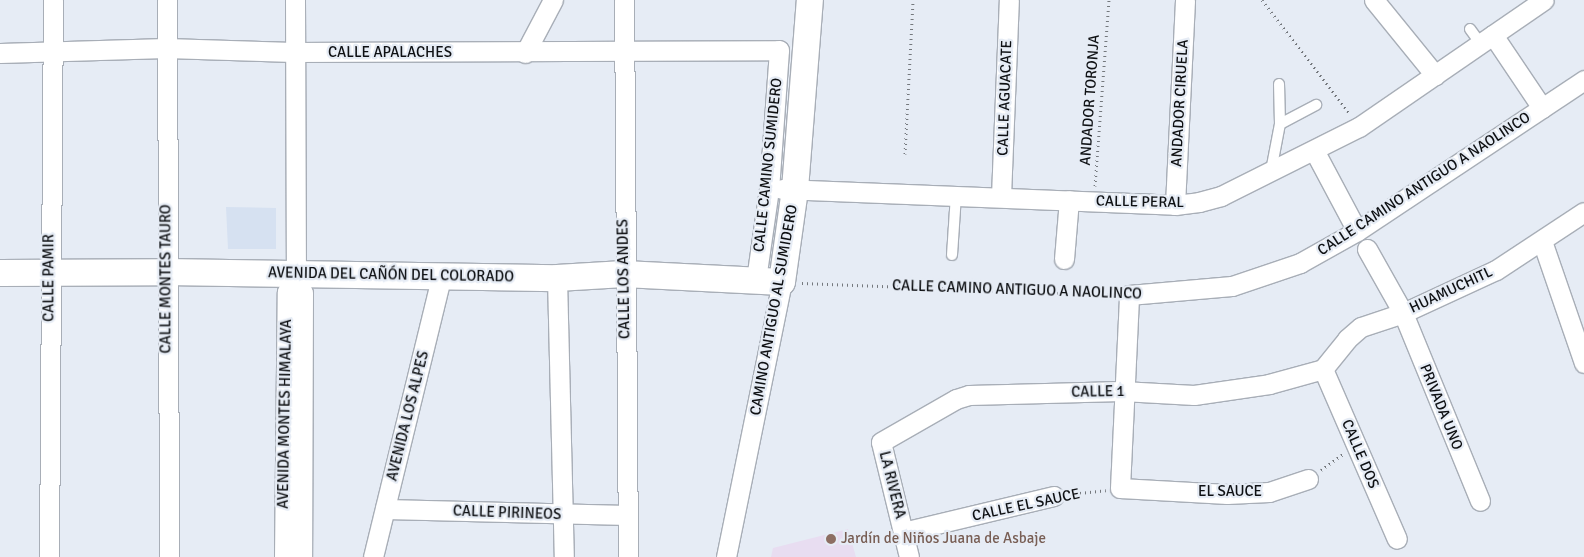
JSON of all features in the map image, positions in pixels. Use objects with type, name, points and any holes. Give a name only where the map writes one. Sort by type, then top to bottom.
[{"type":"main road","name":"CAMINO ANTIGUO AL SUMIDERO","points":[[782,282],[795,189],[810,0]]},
{"type":"main road","name":"AVENIDA DEL CAÑÓN DEL COLORADO","points":[[0,273],[166,272],[557,278],[624,274],[756,279],[782,282]]},
{"type":"street","name":"CALLE PAMIR","points":[[49,557],[49,273],[53,0]]},
{"type":"street","name":"CALLE MONTES TAURO","points":[[167,0],[166,272],[169,557]]},
{"type":"street","name":"AVENIDA MONTES HIMALAYA","points":[[295,0],[296,274],[303,293],[302,557]]},
{"type":"street","points":[[525,53],[553,0]]},
{"type":"street","name":"CALLE LOS ANDES","points":[[624,0],[622,51],[628,557]]},
{"type":"street","name":"CALLE AGUACATE","points":[[1001,196],[1009,0]]},
{"type":"street","name":"ANDADOR CIRUELA","points":[[1174,205],[1185,0]]},
{"type":"street","points":[[1374,0],[1435,75]]},
{"type":"street","name":"CALLE PERAL","points":[[769,189],[1001,196],[1174,205],[1221,196],[1315,152],[1360,127],[1435,75],[1481,36],[1544,0]]},
{"type":"street","points":[[1481,36],[1542,108]]},
{"type":"street","name":"CALLE APALACHES","points":[[0,53],[166,48],[294,52],[525,53],[779,50]]},
{"type":"street","name":"CALLE CAMINO SUMIDERO","points":[[756,279],[769,189],[779,50]]},
{"type":"street","name":"CALLE CAMINO ANTIGUO A NAOLINCO","points":[[1129,295],[1232,286],[1265,277],[1300,263],[1357,231],[1584,80]]},
{"type":"street","points":[[1315,152],[1357,231]]},
{"type":"street","points":[[1064,259],[1068,200]]},
{"type":"street","name":"HUAMUCHITL","points":[[1323,369],[1346,339],[1361,327],[1403,313],[1496,270],[1584,212]]},
{"type":"street","points":[[1542,241],[1584,363]]},
{"type":"street","name":"PRIVADA UNO","points":[[1367,249],[1403,313],[1480,501]]},
{"type":"street","name":"AVENIDA MONTES HIMALAYA","points":[[284,557],[287,292],[296,274]]},
{"type":"street","name":"AVENIDA LOS ALPES","points":[[372,557],[442,275]]},
{"type":"street","points":[[557,278],[564,557]]},
{"type":"street","name":"CAMINO ANTIGUO AL SUMIDERO","points":[[726,557],[782,282]]},
{"type":"street","points":[[1120,488],[1122,391],[1129,295]]},
{"type":"street","name":"CALLE 1","points":[[881,442],[969,395],[1122,391],[1194,394],[1230,392],[1323,369]]},
{"type":"street","name":"CALLE DOS","points":[[1323,369],[1397,540]]},
{"type":"street","name":"LA RIVERA","points":[[881,442],[909,557]]},
{"type":"street","name":"EL SAUCE","points":[[1120,488],[1227,494],[1269,492],[1308,480]]},
{"type":"street","name":"CALLE EL SAUCE","points":[[903,532],[1054,496]]},
{"type":"street","name":"CALLE PIRINEOS","points":[[385,510],[628,515]]},
{"type":"lane","points":[[1270,172],[1280,124],[1279,84]]},
{"type":"lane","points":[[1280,124],[1316,106]]},
{"type":"lane","points":[[952,255],[956,195]]},
{"type":"path","points":[[905,154],[913,0]]},
{"type":"path","name":"ANDADOR TORONJA","points":[[1094,201],[1109,0]]},
{"type":"path","points":[[1262,0],[1360,127]]},
{"type":"path","name":"CALLE CAMINO ANTIGUO A NAOLINCO","points":[[782,282],[1129,295]]},
{"type":"path","points":[[1308,480],[1356,444]]},
{"type":"path","name":"CALLE EL SAUCE","points":[[1054,496],[1120,488]]},
{"type":"shaded area","points":[[226,207],[276,208],[276,249],[228,249]]},
{"type":"shaded area","name":"Jardín de Niños Juana de Asbaje","points":[[848,529],[856,557],[771,557],[773,548]]},
{"type":"place","name":"Jardín de Niños Juana de Asbaje","points":[[831,539]]}]
